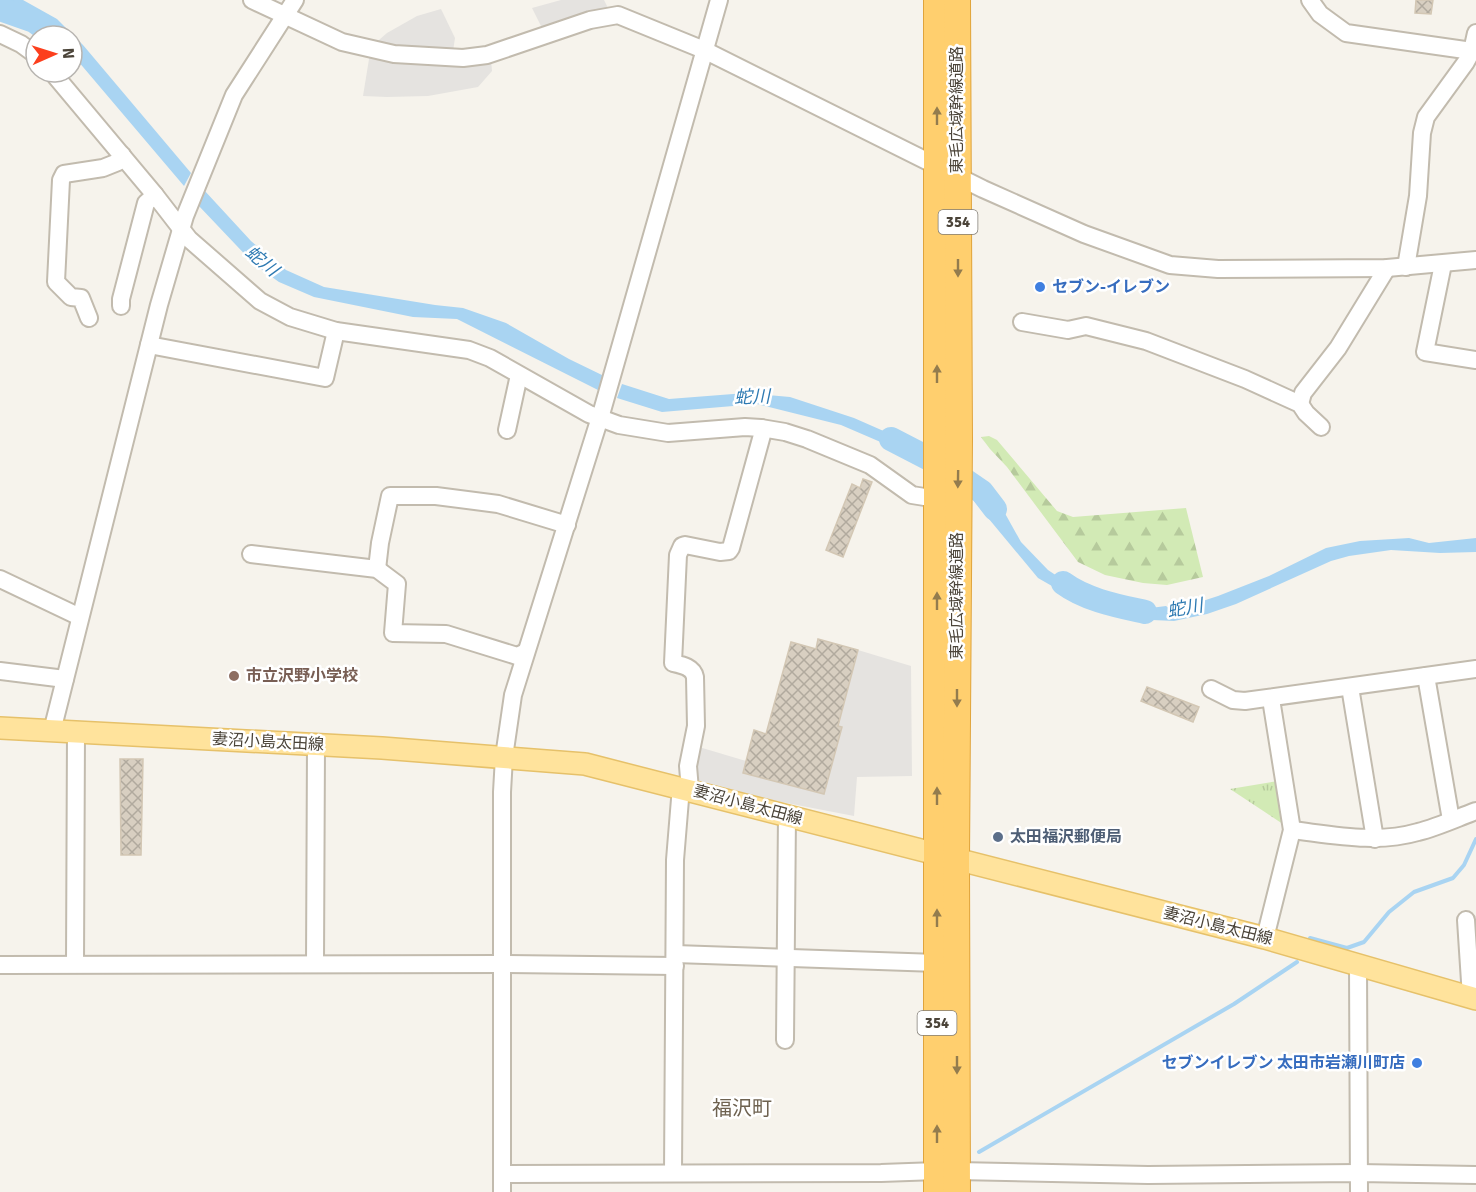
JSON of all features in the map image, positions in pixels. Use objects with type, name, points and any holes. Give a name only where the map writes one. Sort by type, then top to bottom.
[{"type":"highway","name":"東毛広域幹線道路","points":[[937,0],[947,171],[948,438],[958,514],[947,857],[937,963],[947,1181]]},
{"type":"highway","name":"東毛広域幹線道路","points":[[947,171],[957,0]]},
{"type":"highway","name":"東毛広域幹線道路","points":[[947,1181],[947,857],[937,496],[948,438]]},
{"type":"main road","name":"妻沼小島太田線","points":[[0,728],[316,745],[585,764],[1265,938],[1473,998]]},
{"type":"street","points":[[252,0],[342,42],[394,54],[463,58],[487,55],[590,20],[618,15],[704,50],[947,171],[1084,234],[1170,265],[1218,269],[1387,268],[1476,260]]},
{"type":"street","points":[[52,731],[159,305],[183,223],[234,95],[295,0]]},
{"type":"street","points":[[502,1192],[502,792],[504,757],[513,695],[601,414],[719,0]]},
{"type":"street","points":[[1310,0],[1320,14],[1336,26],[1355,35],[1472,51]]},
{"type":"street","points":[[1406,267],[1418,196],[1422,133],[1426,117],[1472,51],[1476,33]]},
{"type":"street","points":[[0,34],[24,46]]},
{"type":"street","points":[[62,84],[155,195],[260,301],[290,317],[336,332],[459,347],[490,358],[519,375],[636,428],[668,433],[761,428],[807,438],[870,465],[912,495],[937,496]]},
{"type":"street","points":[[89,318],[81,298],[71,297],[57,282],[61,180],[64,174],[103,168],[118,162],[122,155]]},
{"type":"street","points":[[122,306],[121,299],[146,204],[155,195]]},
{"type":"street","points":[[1443,264],[1425,352],[1476,360]]},
{"type":"street","points":[[1300,404],[1303,393],[1338,348],[1387,268]]},
{"type":"street","points":[[1022,322],[1068,330],[1086,326],[1146,341],[1245,379],[1300,404],[1321,427]]},
{"type":"street","points":[[149,345],[325,378],[336,332]]},
{"type":"street","points":[[507,430],[519,375]]},
{"type":"street","points":[[673,1173],[675,860],[696,726],[694,672],[673,663],[678,555],[682,546],[685,545],[720,552],[729,551],[762,435],[761,428]]},
{"type":"street","points":[[377,569],[390,496],[436,496],[498,504],[567,525]]},
{"type":"street","points":[[251,554],[377,569],[397,584],[393,633],[446,634],[518,656],[526,652]]},
{"type":"street","points":[[0,579],[80,617]]},
{"type":"street","points":[[1211,689],[1233,700],[1245,701],[1476,669]]},
{"type":"street","points":[[0,670],[65,679]]},
{"type":"street","points":[[1426,676],[1451,820]]},
{"type":"street","points":[[1350,687],[1374,839]]},
{"type":"street","points":[[1265,938],[1292,830],[1271,699]]},
{"type":"street","points":[[75,964],[76,732]]},
{"type":"street","points":[[315,964],[316,745]]},
{"type":"street","points":[[1292,830],[1374,839],[1417,833],[1476,811]]},
{"type":"street","points":[[785,1040],[787,815]]},
{"type":"street","points":[[1466,920],[1473,998]]},
{"type":"street","points":[[0,965],[502,964],[785,957],[937,963]]},
{"type":"street","points":[[1358,965],[1359,1192]]},
{"type":"street","points":[[502,1174],[881,1173],[947,1181],[1148,1175],[1359,1173],[1476,1175]]},
{"type":"green space","points":[[989,436],[997,440],[1057,511],[1073,517],[1186,508],[1203,577],[1167,585],[1143,583],[1105,575],[1078,562],[1007,467],[981,437]]},
{"type":"green space","points":[[1284,780],[1292,830],[1230,789]]},
{"type":"shaded area","points":[[561,0],[604,0],[608,8],[544,32],[532,8]]},
{"type":"shaded area","points":[[441,9],[455,38],[453,51],[371,47],[387,33],[417,16]]},
{"type":"shaded area","points":[[370,53],[491,60],[492,71],[478,87],[428,96],[363,96]]},
{"type":"shaded area","points":[[858,650],[911,666],[912,776],[857,777],[854,816],[761,798],[695,781],[692,774],[699,747],[746,761],[744,773],[824,794],[842,727],[838,726]]},
{"type":"water","points":[[0,0],[23,0],[62,24],[37,24],[0,8]]},
{"type":"water","points":[[84,46],[191,173],[184,186],[84,68]]},
{"type":"water","points":[[204,190],[251,241],[286,270],[324,287],[463,308],[506,323],[604,376],[600,391],[457,319],[413,317],[314,297],[279,282],[255,265],[198,205]]},
{"type":"water","points":[[622,384],[669,399],[746,393],[790,397],[854,418],[920,447],[920,459],[841,425],[757,404],[662,412],[617,398]]},
{"type":"water","points":[[974,476],[1002,508],[1021,542],[1048,570],[1084,594],[1113,605],[1143,609],[1166,606],[1172,611],[1269,576],[1326,548],[1360,541],[1409,538],[1429,543],[1476,538],[1476,552],[1440,553],[1391,550],[1349,556],[1331,561],[1236,604],[1207,614],[1174,621],[1131,619],[1092,609],[1038,578],[974,501]]},
{"type":"building","points":[[1416,0],[1433,0],[1431,14],[1415,13]]},
{"type":"building","points":[[863,479],[872,482],[843,557],[826,550],[852,484],[860,488]]},
{"type":"building","points":[[818,639],[858,650],[838,726],[842,727],[824,794],[743,773],[754,730],[766,734],[791,642],[816,649]]},
{"type":"building","points":[[1147,687],[1199,707],[1193,722],[1141,701]]},
{"type":"building","points":[[120,759],[143,759],[141,855],[121,855]]},
{"type":"waterway","name":"蛇川","points":[[0,9],[38,24]]},
{"type":"waterway","name":"蛇川","points":[[891,439],[947,468],[982,492],[995,509]]},
{"type":"waterway","name":"蛇川","points":[[1063,583],[1092,598],[1145,612]]},
{"type":"waterway","points":[[1310,938],[1347,948],[1364,942],[1389,912],[1414,892],[1453,878],[1464,865],[1476,839]]},
{"type":"waterway","points":[[979,1152],[1234,1004],[1297,962]]},
{"type":"place","name":"セブン-イレブン","points":[[1040,287]]},
{"type":"place","name":"市立沢野小学校","points":[[234,676]]},
{"type":"place","name":"太田福沢郵便局","points":[[998,837]]},
{"type":"place","name":"セブンイレブン 太田市岩瀬川町店","points":[[1417,1063]]},
{"type":"district","name":"福沢町","points":[[742,1108]]}]
